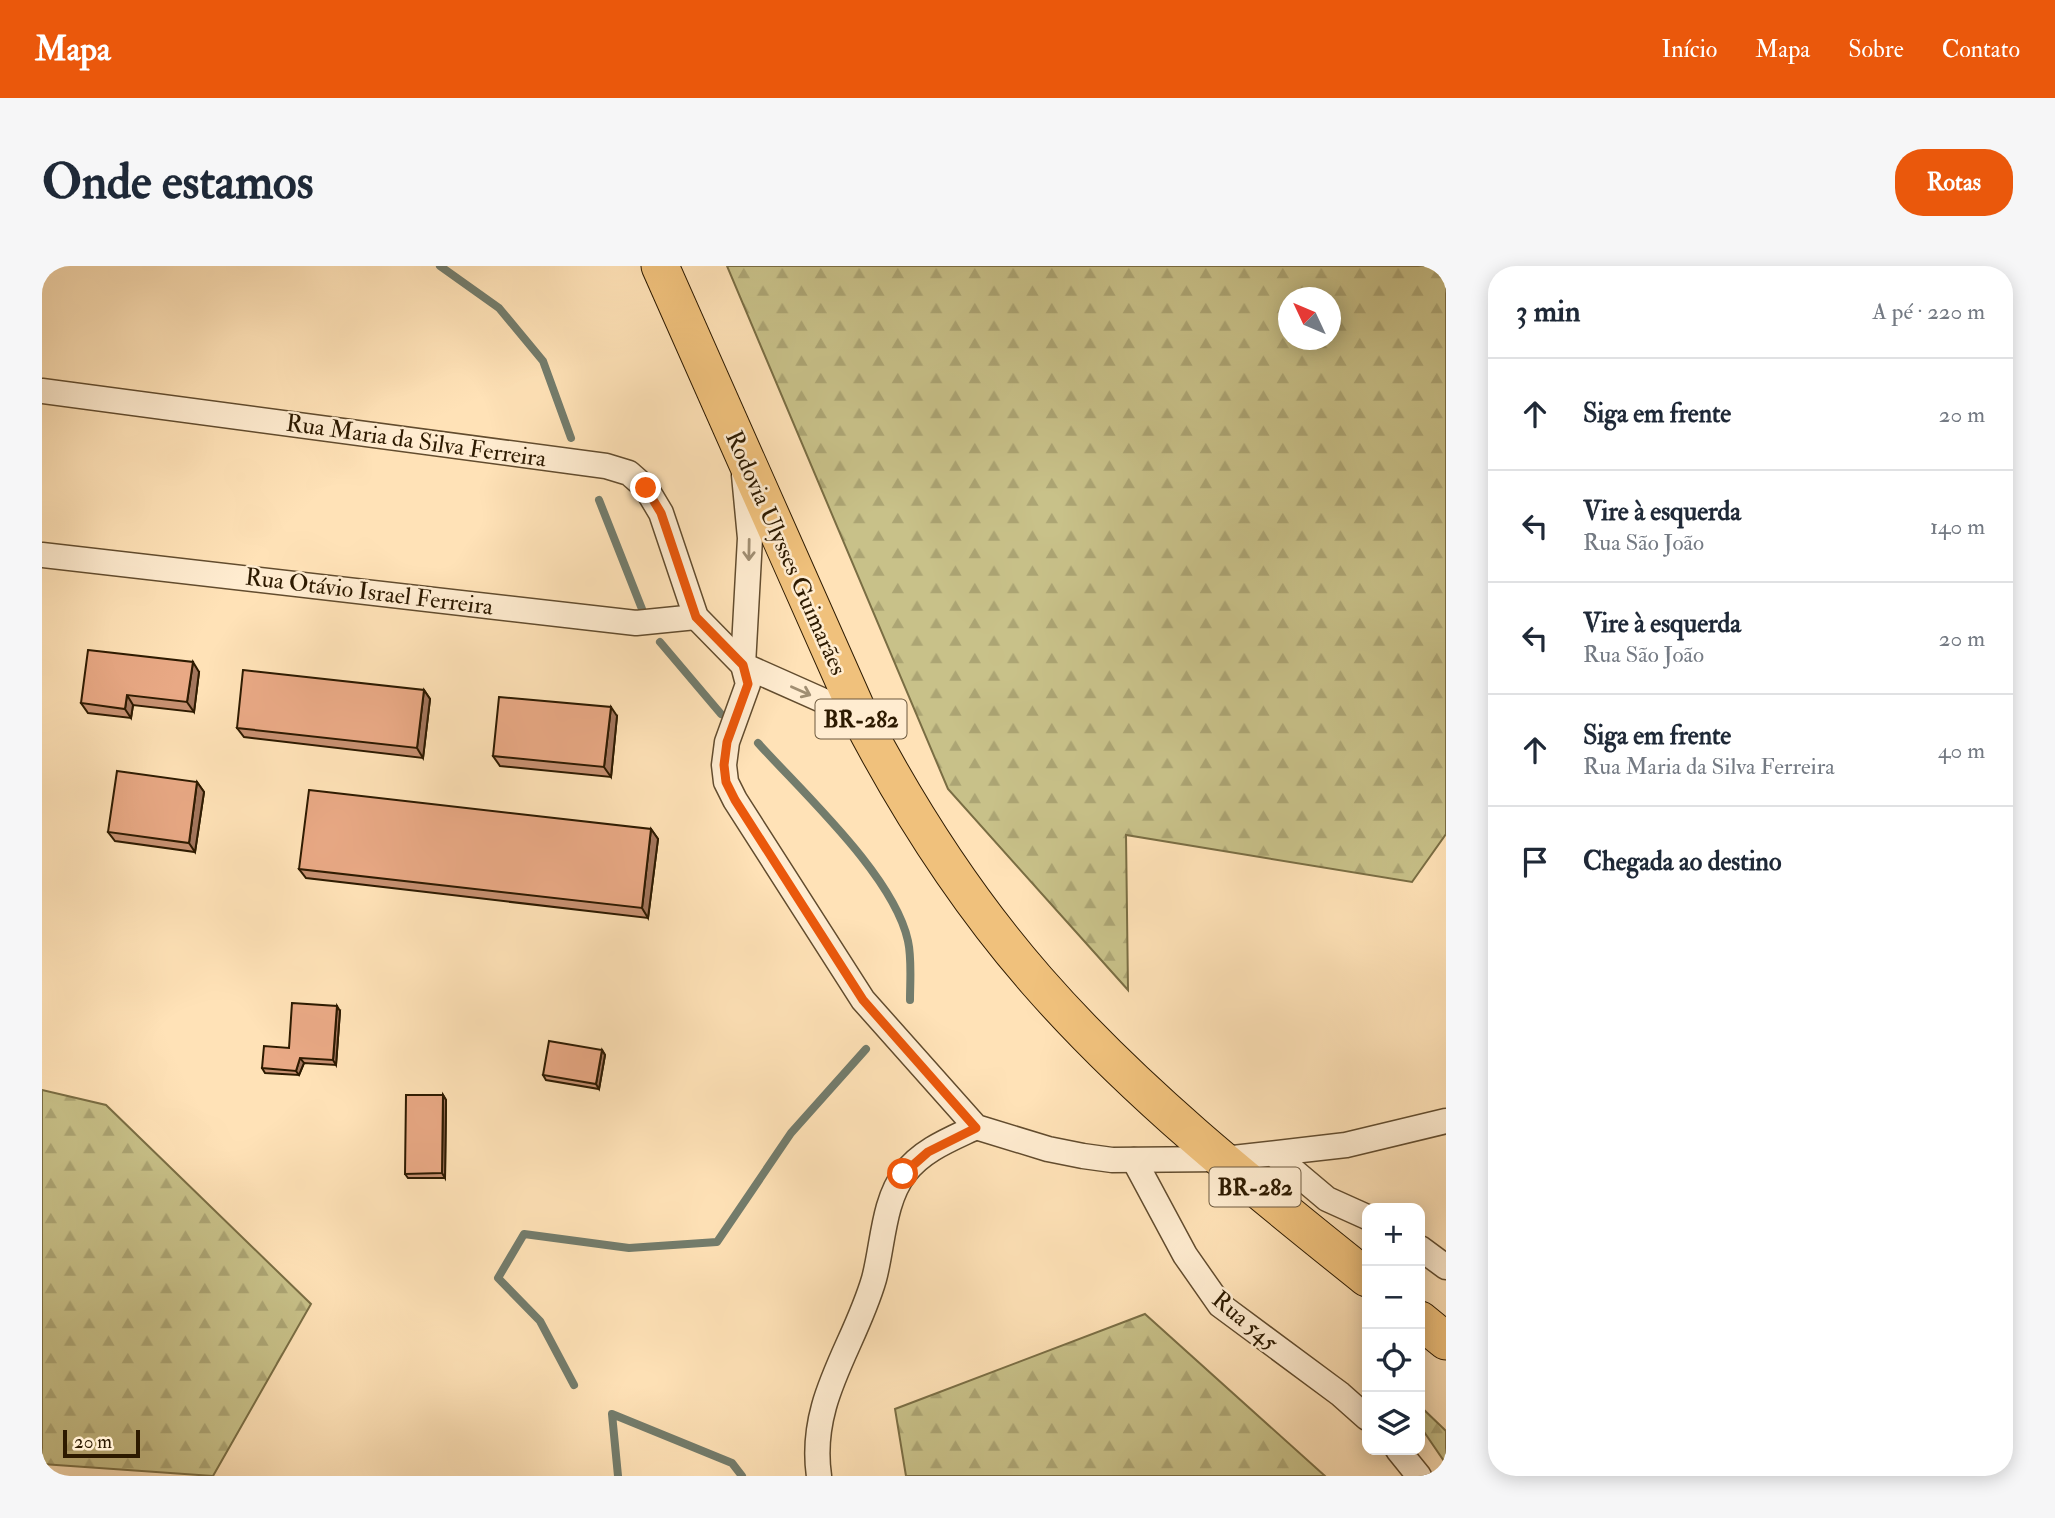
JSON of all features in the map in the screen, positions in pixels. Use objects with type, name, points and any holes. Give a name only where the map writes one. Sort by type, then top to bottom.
[{"type":"highway","name":"Rodovia Ulysses Guimarães","points":[[660,266],[860,717],[888,771],[934,844],[993,927],[1036,980],[1089,1037],[1224,1159],[1362,1274]]},
{"type":"highway","points":[[1425,1324],[1446,1341]]},
{"type":"street","name":"Rua Maria da Silva Ferreira","points":[[42,390],[606,466],[629,474],[646,488],[661,513],[696,617]]},
{"type":"street","points":[[743,457],[750,538],[743,665],[748,684],[727,742],[724,765],[726,782],[863,1000],[976,1128],[1048,1149],[1112,1160],[1224,1159],[1276,1156],[1346,1145],[1446,1121]]},
{"type":"street","name":"Rua Otávio Israel Ferreira","points":[[42,555],[636,623],[696,617]]},
{"type":"street","points":[[696,617],[743,665],[860,717]]},
{"type":"street","points":[[819,1476],[815,1450],[821,1414],[873,1282],[895,1192],[903,1174],[915,1161],[944,1142],[976,1128]]},
{"type":"street","points":[[1276,1156],[1327,1199],[1362,1215]]},
{"type":"street","name":"Rua 545","points":[[1134,1160],[1185,1255],[1220,1305],[1340,1394],[1362,1414]]},
{"type":"street","points":[[1425,1252],[1446,1267]]},
{"type":"street","points":[[1402,1455],[1419,1476]]},
{"type":"green space","points":[[727,266],[1446,266],[1446,834],[1412,882],[1126,835],[1128,990],[948,789]]},
{"type":"green space","points":[[42,1090],[106,1105],[311,1304],[213,1476],[42,1464]]},
{"type":"green space","points":[[1145,1314],[1325,1476],[906,1476],[895,1409]]},
{"type":"green space","points":[[1425,1411],[1446,1431],[1446,1464],[1425,1433]]},
{"type":"building","points":[[88,650],[193,662],[187,702],[127,695],[125,709],[81,703]]},
{"type":"building","points":[[243,670],[424,690],[417,748],[237,728]]},
{"type":"building","points":[[499,697],[611,707],[604,767],[493,756]]},
{"type":"building","points":[[117,771],[197,782],[189,843],[108,832]]},
{"type":"building","points":[[309,790],[651,829],[642,908],[299,869]]},
{"type":"building","points":[[292,1003],[337,1006],[333,1060],[300,1058],[296,1071],[262,1068],[264,1046],[289,1048]]},
{"type":"building","points":[[549,1041],[602,1050],[596,1084],[543,1075]]},
{"type":"building","points":[[406,1095],[443,1095],[442,1173],[405,1174]]},
{"type":"waterway","points":[[440,266],[499,308],[543,361],[571,438]]},
{"type":"waterway","points":[[599,500],[642,609]]},
{"type":"waterway","points":[[660,642],[721,714]]},
{"type":"waterway","points":[[758,743],[845,836],[885,890],[908,941],[910,1000]]},
{"type":"waterway","points":[[574,1385],[540,1321],[498,1278],[524,1234],[629,1248],[717,1242],[791,1133],[866,1049]]},
{"type":"waterway","points":[[618,1476],[612,1414],[732,1463],[742,1476]]},
{"type":"route","points":[[646,488],[661,513],[696,617],[743,665],[748,684],[727,742],[724,765],[726,782],[735,800],[863,1000],[976,1128],[928,1152],[903,1174]]}]
